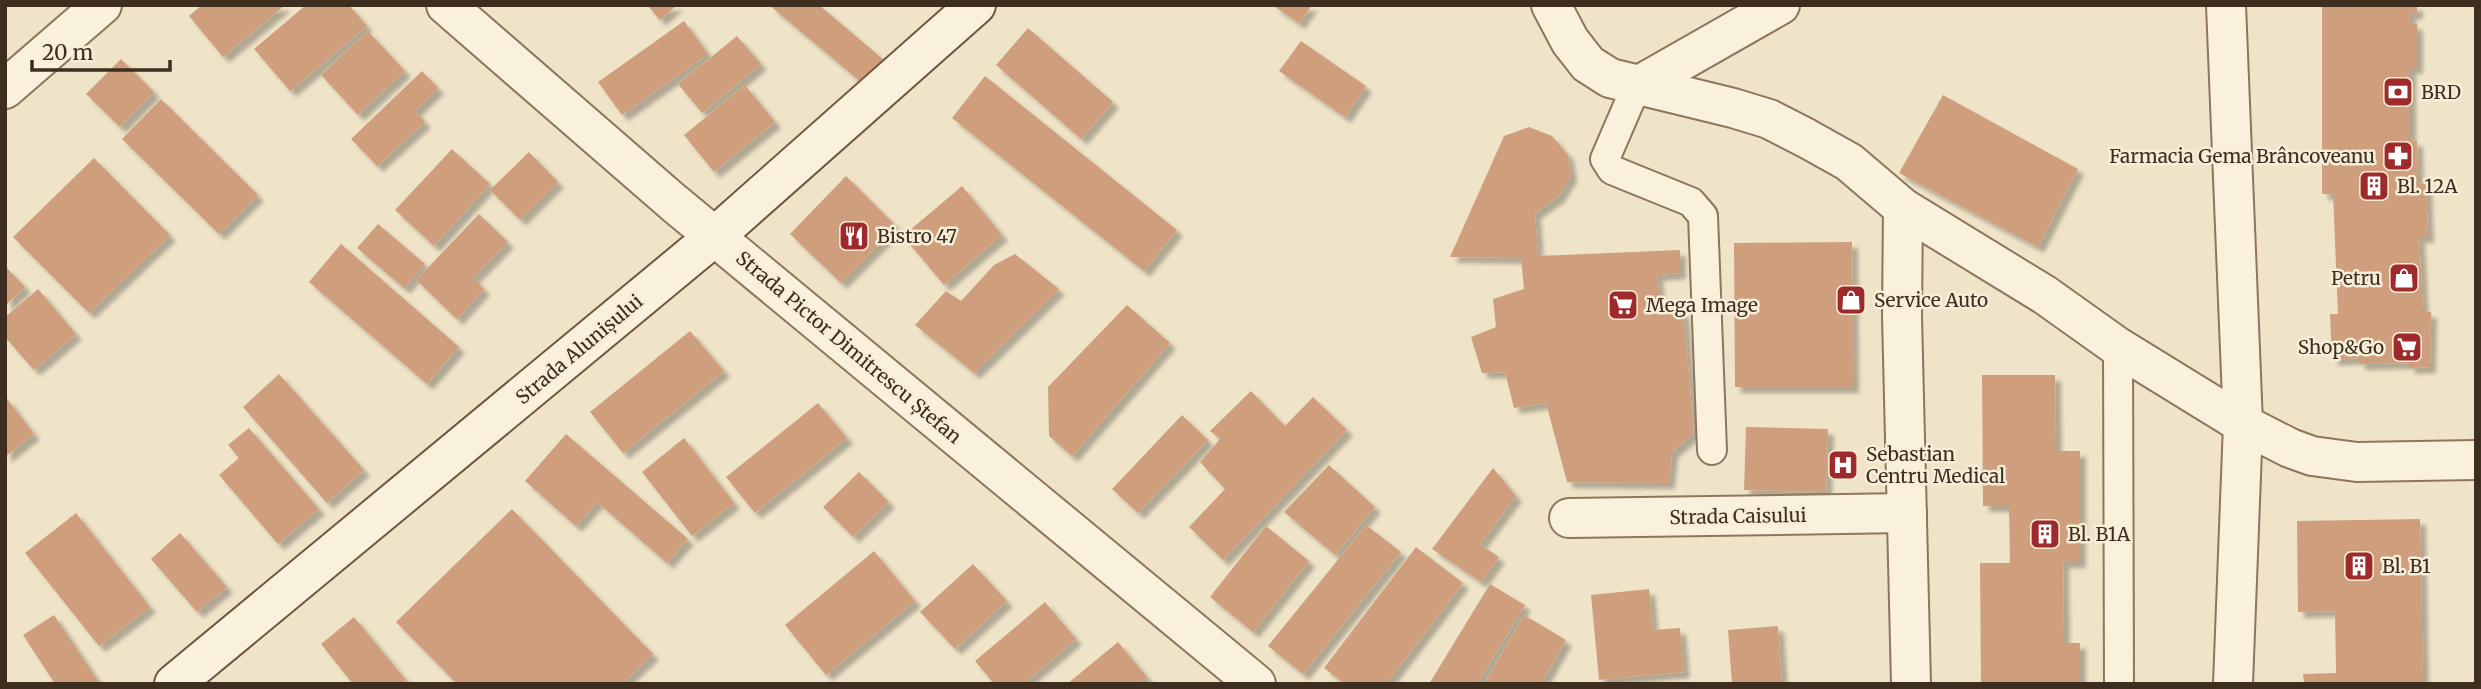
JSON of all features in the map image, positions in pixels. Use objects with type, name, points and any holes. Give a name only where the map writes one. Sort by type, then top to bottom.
[{"type":"street","points":[[5,89],[102,5]]},
{"type":"street","name":"Strada Pictor Dimitrescu Ștefan","points":[[446,5],[714,237],[1234,678]]},
{"type":"street","name":"Strada Alunișului","points":[[174,684],[714,237],[976,5]]},
{"type":"street","points":[[1551,5],[1570,41],[1588,64],[1610,78],[1636,87],[1733,108],[1769,119],[1849,162],[1903,208],[2045,295],[2118,347],[2242,424],[2290,449],[2332,460],[2476,460]]},
{"type":"street","points":[[1636,87],[1780,5]]},
{"type":"street","points":[[2226,5],[2242,424],[2233,684]]},
{"type":"street","points":[[1903,208],[1911,684]]},
{"type":"street","name":"Strada Caisului","points":[[1569,518],[1907,513]]},
{"type":"lane","points":[[1636,87],[1605,159],[1612,170],[1691,202],[1703,216],[1712,450]]},
{"type":"lane","points":[[2118,347],[2119,684]]},
{"type":"building","points":[[202,5],[285,5],[223,57],[189,16]]},
{"type":"building","points":[[306,5],[349,5],[367,26],[290,91],[254,49]]},
{"type":"building","points":[[647,5],[677,5],[660,20]]},
{"type":"building","points":[[769,5],[819,5],[884,60],[861,82]]},
{"type":"building","points":[[1272,5],[1312,5],[1299,23]]},
{"type":"building","name":"Bl. 12A","points":[[2322,5],[2417,5],[2417,13],[2410,13],[2410,24],[2417,24],[2417,68],[2410,68],[2410,140],[2417,141],[2418,183],[2426,184],[2428,237],[2419,237],[2423,312],[2431,312],[2430,367],[2409,368],[2409,363],[2359,364],[2359,358],[2332,360],[2330,314],[2338,314],[2333,194],[2322,194]]},
{"type":"building","points":[[684,21],[708,54],[622,115],[598,82]]},
{"type":"building","points":[[1028,28],[1113,102],[1081,139],[996,65]]},
{"type":"building","points":[[368,31],[405,71],[358,115],[321,75]]},
{"type":"building","points":[[737,36],[761,64],[702,113],[678,84]]},
{"type":"building","points":[[1301,41],[1366,86],[1345,117],[1279,71]]},
{"type":"building","points":[[121,59],[154,92],[120,127],[86,94]]},
{"type":"building","points":[[422,71],[438,88],[415,111],[425,122],[377,166],[351,139]]},
{"type":"building","points":[[985,76],[1177,230],[1144,271],[952,118]]},
{"type":"building","points":[[745,85],[775,122],[714,172],[684,135]]},
{"type":"building","points":[[1943,95],[2078,169],[2038,247],[1899,173]]},
{"type":"building","points":[[161,99],[258,195],[219,234],[122,139]]},
{"type":"building","points":[[1529,127],[1552,136],[1568,155],[1571,176],[1559,196],[1535,213],[1538,256],[1680,250],[1680,273],[1657,275],[1661,312],[1683,311],[1694,433],[1672,452],[1669,483],[1567,482],[1546,403],[1514,408],[1505,372],[1482,373],[1471,337],[1496,327],[1493,299],[1524,289],[1521,258],[1450,257],[1504,136]]},
{"type":"building","points":[[452,149],[490,184],[434,246],[395,210]]},
{"type":"building","points":[[529,152],[558,182],[520,220],[490,190]]},
{"type":"building","points":[[94,158],[170,235],[89,313],[13,237]]},
{"type":"building","points":[[846,176],[897,227],[841,283],[790,234]]},
{"type":"building","points":[[962,186],[1002,235],[944,285],[903,236]]},
{"type":"building","points":[[479,214],[508,242],[473,278],[484,289],[457,319],[416,280]]},
{"type":"building","points":[[378,224],[425,264],[404,288],[357,248]]},
{"type":"building","points":[[1852,242],[1853,387],[1735,387],[1734,243]]},
{"type":"building","points":[[341,244],[459,347],[427,384],[309,282]]},
{"type":"building","points":[[1015,254],[1059,289],[974,373],[915,325],[946,291],[961,301],[994,265]]},
{"type":"building","points":[[5,266],[25,287],[5,306]]},
{"type":"building","points":[[38,289],[76,334],[34,370],[5,337],[5,317]]},
{"type":"building","points":[[1127,305],[1170,343],[1072,456],[1049,436],[1048,387]]},
{"type":"building","points":[[690,331],[724,371],[623,453],[590,412]]},
{"type":"building","points":[[279,374],[364,470],[327,503],[243,407]]},
{"type":"building","name":"Bl. B1A","points":[[1982,375],[2055,375],[2056,451],[2080,451],[2080,562],[2063,562],[2064,643],[2080,643],[2080,684],[1981,684],[1980,563],[2010,563],[2009,506],[1983,506]]},
{"type":"building","points":[[1251,391],[1285,426],[1313,397],[1347,430],[1223,560],[1189,527],[1225,489],[1200,462],[1220,439],[1210,431]]},
{"type":"building","points":[[5,396],[34,434],[5,457]]},
{"type":"building","points":[[818,403],[847,438],[755,513],[726,477]]},
{"type":"building","points":[[1182,415],[1208,440],[1138,513],[1112,489]]},
{"type":"building","points":[[1746,427],[1828,429],[1826,492],[1744,490]]},
{"type":"building","points":[[249,428],[319,509],[278,544],[219,475],[239,458],[228,445]]},
{"type":"building","points":[[566,434],[688,539],[667,563],[597,502],[576,526],[525,481]]},
{"type":"building","points":[[684,438],[734,503],[692,536],[642,472]]},
{"type":"building","points":[[1329,465],[1375,507],[1335,555],[1284,512]]},
{"type":"building","points":[[1493,468],[1516,496],[1480,544],[1499,557],[1481,582],[1432,549]]},
{"type":"building","points":[[859,472],[889,502],[853,537],[823,507]]},
{"type":"building","points":[[512,509],[653,654],[622,684],[457,684],[396,622]]},
{"type":"building","points":[[76,513],[150,607],[99,646],[25,553]]},
{"type":"building","name":"Bl. B1","points":[[2420,519],[2423,683],[2304,684],[2303,674],[2336,673],[2335,611],[2298,612],[2297,521]]},
{"type":"building","points":[[1366,525],[1401,552],[1303,674],[1268,646]]},
{"type":"building","points":[[1266,526],[1309,561],[1253,632],[1210,597]]},
{"type":"building","points":[[180,533],[227,587],[197,612],[151,559]]},
{"type":"building","points":[[1416,547],[1463,583],[1386,684],[1345,684],[1324,668]]},
{"type":"building","points":[[874,551],[915,601],[826,675],[785,625]]},
{"type":"building","points":[[973,564],[1007,601],[955,649],[920,612]]},
{"type":"building","points":[[1490,584],[1525,605],[1477,684],[1429,684]]},
{"type":"building","points":[[1649,589],[1653,630],[1680,628],[1684,672],[1599,680],[1591,595]]},
{"type":"building","points":[[1045,602],[1076,639],[1023,684],[994,684],[975,661]]},
{"type":"building","points":[[54,615],[100,684],[55,684],[23,635]]},
{"type":"building","points":[[1524,615],[1566,640],[1541,684],[1484,684]]},
{"type":"building","points":[[354,617],[406,680],[400,684],[353,684],[321,644]]},
{"type":"building","points":[[1778,626],[1782,684],[1732,684],[1728,630]]},
{"type":"building","points":[[1118,642],[1147,677],[1139,684],[1067,684]]},
{"type":"place","name":"BRD","points":[[2398,92]]},
{"type":"place","name":"Farmacia Gema Brâncoveanu","points":[[2398,156]]},
{"type":"place","name":"Bl. 12A","points":[[2374,186]]},
{"type":"place","name":"Bistro 47","points":[[854,236]]},
{"type":"place","name":"Petru","points":[[2404,278]]},
{"type":"place","name":"Service Auto","points":[[1851,300]]},
{"type":"place","name":"Mega Image","points":[[1623,305]]},
{"type":"place","name":"Shop&Go","points":[[2407,347]]},
{"type":"place","name":"Sebastian Centru Medical","points":[[1843,465]]},
{"type":"place","name":"Bl. B1A","points":[[2045,534]]},
{"type":"place","name":"Bl. B1","points":[[2359,566]]}]
